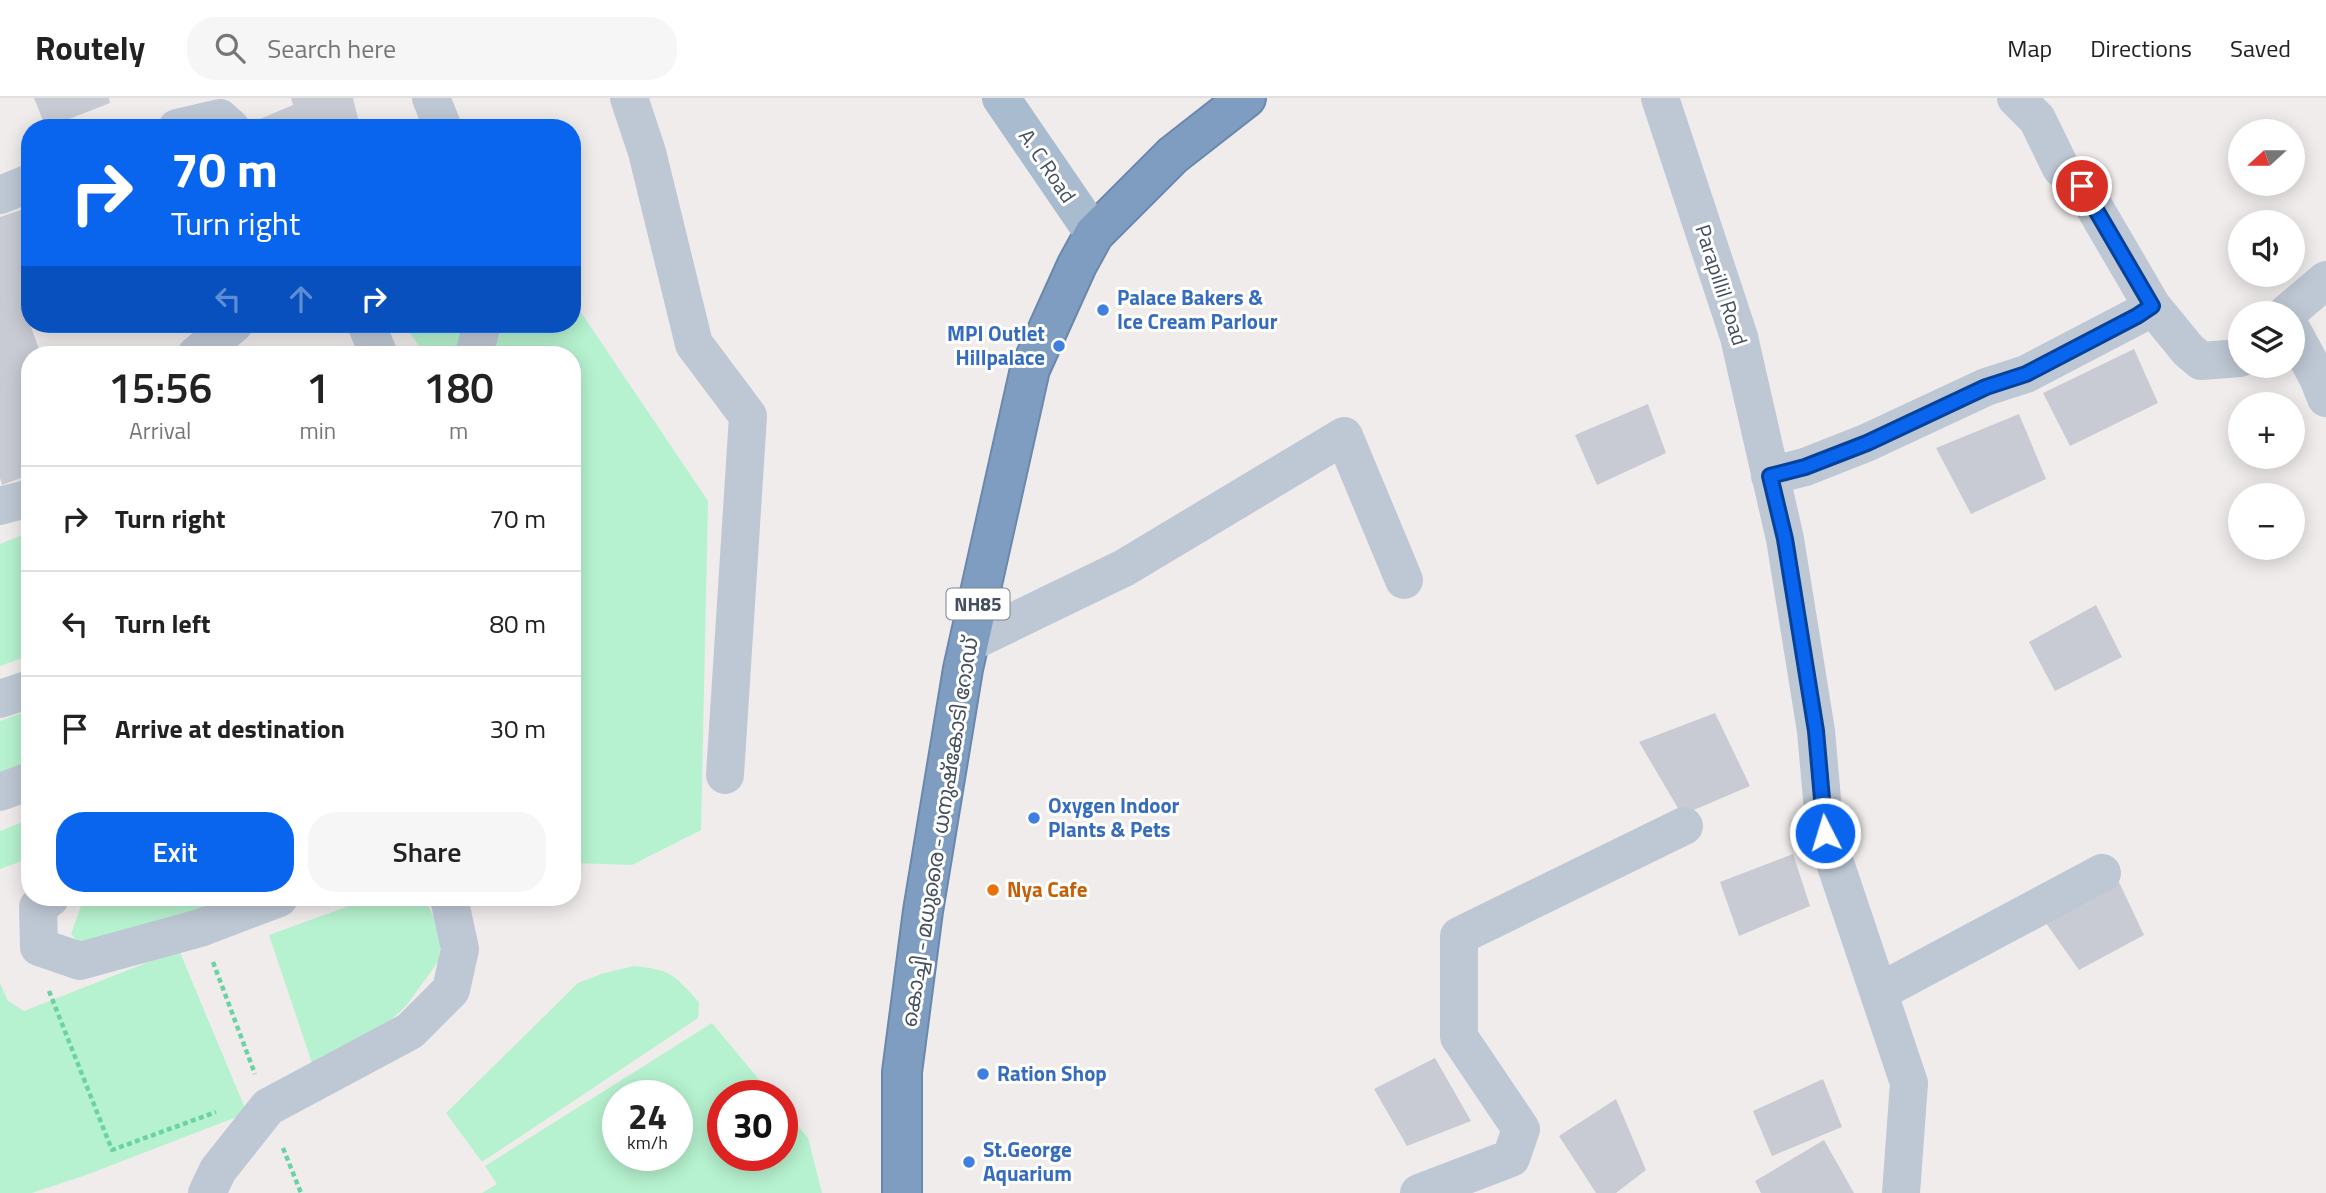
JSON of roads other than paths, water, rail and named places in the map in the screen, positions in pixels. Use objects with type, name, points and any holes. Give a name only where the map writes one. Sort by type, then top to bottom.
[{"type":"highway","name":"കൊച്ചി - മധുരൈ - ധനുഷ്‌കോടി റോഡ്","points":[[902,1193],[902,1072],[923,911],[969,643],[1030,369],[1094,234],[1173,155],[1246,98]]},
{"type":"main road","name":"A. C Road","points":[[1001,98],[1094,234]]},
{"type":"street","points":[[431,98],[439,119]]},
{"type":"street","points":[[629,98],[647,152],[694,344],[748,416],[725,775]]},
{"type":"street","name":"Parapillil Road","points":[[1660,98],[1739,337],[1785,539],[1816,731],[1825,833],[1909,1083],[1901,1193]]},
{"type":"street","points":[[2016,98],[2037,119],[2061,167],[2082,186],[2152,306],[2188,350],[2201,361],[2228,359]]},
{"type":"street","points":[[0,195],[21,187]]},
{"type":"street","points":[[2301,301],[2326,280]]},
{"type":"street","points":[[1770,476],[1805,467],[1867,443],[1986,387],[2026,374],[2152,306]]},
{"type":"street","points":[[207,346],[223,333]]},
{"type":"street","points":[[2305,356],[2326,398]]},
{"type":"street","points":[[969,643],[1125,568],[1343,436],[1404,580]]},
{"type":"street","points":[[0,506],[21,500]]},
{"type":"street","points":[[0,699],[21,692]]},
{"type":"street","points":[[0,792],[21,784]]},
{"type":"street","points":[[1419,1193],[1511,1158],[1521,1129],[1459,1037],[1459,936],[1684,826]]},
{"type":"street","points":[[1879,992],[2102,873]]},
{"type":"street","points":[[38,906],[39,947],[80,961],[200,928],[258,906]]},
{"type":"street","points":[[207,1193],[218,1170],[265,1101],[410,1031],[451,990],[460,949],[451,906]]},
{"type":"place","name":"Palace Bakers & Ice Cream Parlour","points":[[1103,310]]},
{"type":"place","name":"MPI Outlet Hillpalace","points":[[1059,346]]},
{"type":"place","name":"Oxygen Indoor Plants & Pets","points":[[1034,818]]},
{"type":"place","name":"Nya Cafe","points":[[993,890]]},
{"type":"place","name":"Ration Shop","points":[[983,1074]]},
{"type":"place","name":"St.George Aquarium","points":[[969,1162]]}]
